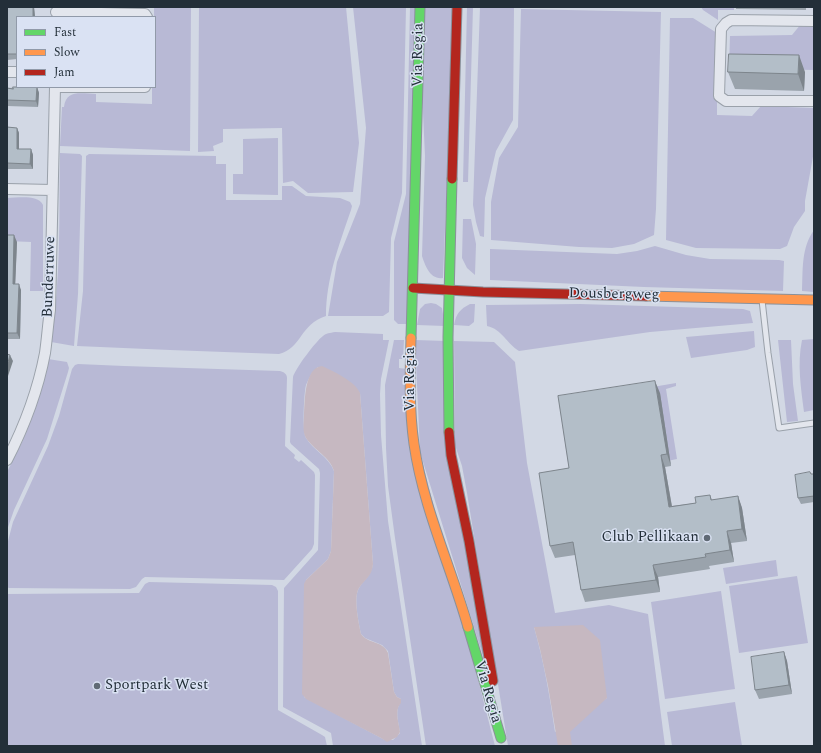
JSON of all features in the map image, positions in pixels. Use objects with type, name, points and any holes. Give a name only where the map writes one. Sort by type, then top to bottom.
[{"type":"main road","name":"Via Regia","points":[[420,7],[410,386],[414,444],[429,508],[461,602],[501,742]]},
{"type":"main road","name":"Via Regia","points":[[457,7],[447,398],[448,426],[451,454],[491,670],[501,742]]},
{"type":"main road","name":"Dousbergweg","points":[[413,288],[814,300]]},
{"type":"street","points":[[56,12],[145,14],[146,16]]},
{"type":"street","points":[[814,22],[731,20],[726,23],[721,29],[719,96],[726,101],[814,101]]},
{"type":"street","name":"Bunderruwe","points":[[7,460],[34,398],[46,345],[50,310],[54,88]]},
{"type":"street","points":[[7,189],[52,190]]},
{"type":"lane","points":[[762,299],[779,428],[814,423]]},
{"type":"shaded area","points":[[154,7],[191,7],[190,151],[60,146],[62,107],[64,107],[65,101],[71,95],[80,93],[96,94],[96,102],[152,104],[152,88],[156,88],[156,16],[154,16]]},
{"type":"shaded area","points":[[199,7],[346,7],[359,143],[353,192],[308,193],[293,181],[283,183],[282,128],[223,129],[223,142],[213,146],[214,151],[198,152]]},
{"type":"shaded area","points":[[353,7],[406,7],[402,193],[391,238],[389,312],[383,316],[328,316],[337,262],[360,204],[366,128]]},
{"type":"shaded area","points":[[410,7],[416,7],[408,324],[398,324],[394,320],[394,242],[406,194]]},
{"type":"shaded area","points":[[424,7],[454,7],[443,278],[435,277],[431,274],[422,256],[425,156],[422,91]]},
{"type":"shaded area","points":[[467,7],[473,7],[468,182],[463,182]]},
{"type":"shaded area","points":[[480,7],[514,7],[513,120],[496,151],[485,198],[484,237],[480,236],[473,205]]},
{"type":"shaded area","points":[[701,7],[734,7],[734,10],[718,10],[718,20]]},
{"type":"shaded area","points":[[521,9],[661,12],[654,235],[634,244],[612,248],[491,240],[491,202],[499,158],[518,127]]},
{"type":"shaded area","points":[[670,18],[693,18],[717,33],[717,115],[752,116],[761,106],[813,108],[814,151],[805,201],[805,211],[794,227],[787,246],[780,249],[696,248],[666,240]]},
{"type":"shaded area","points":[[801,24],[814,25],[814,70],[729,68],[730,36],[792,35]]},
{"type":"shaded area","points":[[278,138],[278,195],[233,194],[233,174],[243,174],[243,139]]},
{"type":"shaded area","points":[[60,153],[80,154],[82,156],[78,294],[74,346],[51,342],[58,272]]},
{"type":"shaded area","points":[[89,154],[216,156],[216,164],[226,164],[226,200],[282,200],[282,186],[292,186],[306,196],[340,198],[350,202],[352,206],[351,210],[338,249],[328,289],[326,316],[311,324],[292,347],[279,354],[77,346],[83,291],[86,156]]},
{"type":"shaded area","points":[[7,198],[32,198],[37,199],[43,205],[43,291],[30,291],[31,242],[7,241]]},
{"type":"shaded area","points":[[463,219],[471,219],[476,244],[475,275],[467,268],[462,258]]},
{"type":"shaded area","points":[[814,230],[814,292],[802,291],[805,252]]},
{"type":"shaded area","points":[[655,246],[686,255],[710,259],[784,261],[783,291],[644,287],[490,280],[490,249],[617,254]]},
{"type":"shaded area","points":[[431,303],[442,308],[445,326],[417,325],[420,309],[425,304]]},
{"type":"shaded area","points":[[470,304],[475,304],[474,322],[469,326],[454,325],[459,312]]},
{"type":"shaded area","points":[[580,304],[743,309],[750,311],[753,323],[650,332],[519,351],[511,345],[501,333],[487,326],[486,305]]},
{"type":"shaded area","points":[[754,331],[755,347],[747,350],[691,358],[686,337]]},
{"type":"shaded area","points":[[335,332],[383,334],[383,340],[389,340],[381,379],[381,435],[388,521],[422,746],[333,746],[331,733],[283,707],[284,588],[318,550],[320,473],[319,469],[290,442],[293,377],[316,343],[324,335]],"holes":[[[318,367],[360,393],[373,564],[369,574],[357,592],[357,611],[361,634],[365,638],[382,645],[388,651],[394,692],[397,697],[401,699],[397,713],[400,733],[393,740],[385,740],[304,697],[306,580],[328,559],[331,551],[334,471],[332,466],[306,438],[304,420],[305,389],[314,371]]]},
{"type":"shaded area","points":[[814,339],[814,410],[804,412],[800,376],[802,340]]},
{"type":"shaded area","points":[[394,340],[404,340],[403,359],[399,359],[399,368],[407,369],[407,402],[495,746],[426,746],[388,486],[385,385]]},
{"type":"shaded area","points":[[415,340],[446,341],[445,390],[486,666],[420,452]]},
{"type":"shaded area","points":[[778,340],[791,340],[793,384],[798,421],[787,422]]},
{"type":"shaded area","points":[[454,341],[494,342],[515,362],[527,463],[555,613],[609,605],[648,614],[665,746],[508,746],[467,493],[462,466],[455,445]],"holes":[[[534,627],[607,698],[555,732],[541,653]]]},
{"type":"shaded area","points":[[48,359],[67,362],[69,368],[47,439],[14,510],[7,530],[7,472],[30,422]]},
{"type":"shaded area","points":[[78,364],[280,371],[285,373],[287,378],[285,446],[295,455],[294,458],[299,462],[301,460],[314,472],[315,475],[314,544],[312,549],[284,580],[145,577],[136,587],[130,589],[7,587],[7,545],[13,522],[48,446],[59,416],[72,369]]},
{"type":"shaded area","points":[[322,366],[349,381],[358,389],[360,393],[373,564],[370,574],[357,592],[356,604],[361,634],[368,640],[380,644],[386,649],[388,653],[394,692],[397,697],[401,699],[397,713],[400,732],[397,737],[387,742],[306,699],[302,694],[304,584],[306,580],[328,559],[331,551],[334,471],[329,462],[306,438],[304,430],[305,394],[307,386],[312,373],[316,368]]},
{"type":"shaded area","points":[[676,383],[676,386],[666,389],[677,459],[574,480],[570,476],[559,403]]},
{"type":"shaded area","points":[[776,560],[778,576],[726,584],[723,568]]},
{"type":"shaded area","points":[[797,576],[808,643],[739,653],[729,586]]},
{"type":"shaded area","points":[[149,582],[272,585],[276,587],[278,591],[278,710],[325,737],[327,746],[7,746],[7,594],[139,593],[145,584]]},
{"type":"shaded area","points":[[721,591],[735,689],[665,699],[651,602]]},
{"type":"shaded area","points":[[583,625],[600,640],[607,698],[570,732],[572,746],[558,746],[548,686],[534,627]]},
{"type":"shaded area","points":[[735,702],[742,746],[672,746],[667,712]]},
{"type":"building","points":[[7,7],[33,7],[33,16],[16,16],[16,54],[7,54]]},
{"type":"building","points":[[729,54],[799,55],[798,74],[728,72]]},
{"type":"building","points":[[13,87],[37,88],[36,101],[7,100],[7,88],[13,89]]},
{"type":"building","points":[[7,127],[17,128],[17,149],[31,149],[30,164],[7,163]]},
{"type":"building","points":[[7,235],[14,235],[13,284],[19,284],[17,333],[7,333]]},
{"type":"building","points":[[7,354],[10,355],[7,366]]},
{"type":"building","points":[[655,381],[667,454],[661,455],[669,507],[696,503],[695,497],[710,495],[711,500],[738,496],[742,529],[727,531],[730,550],[705,554],[706,557],[653,565],[656,580],[581,590],[573,542],[550,546],[539,473],[569,468],[558,396]]},
{"type":"building","points":[[810,472],[811,474],[814,474],[814,496],[798,498],[795,475]]},
{"type":"building","points":[[784,652],[789,685],[755,690],[751,657]]},
{"type":"traffic: fast","points":[[411,338],[420,7]]},
{"type":"traffic: fast","points":[[449,432],[448,337],[452,179]]},
{"type":"traffic: fast","points":[[468,627],[501,738]]},
{"type":"traffic: slow","points":[[646,296],[814,300]]},
{"type":"traffic: slow","points":[[411,338],[411,418],[418,467],[431,514],[468,627]]},
{"type":"traffic: jam","points":[[452,179],[457,7]]},
{"type":"traffic: jam","points":[[413,288],[483,292],[646,296]]},
{"type":"traffic: jam","points":[[449,432],[451,455],[469,541],[493,681]]},
{"type":"place","name":"Club Pellikaan","points":[[707,538]]},
{"type":"place","name":"Sportpark West","points":[[97,686]]}]
